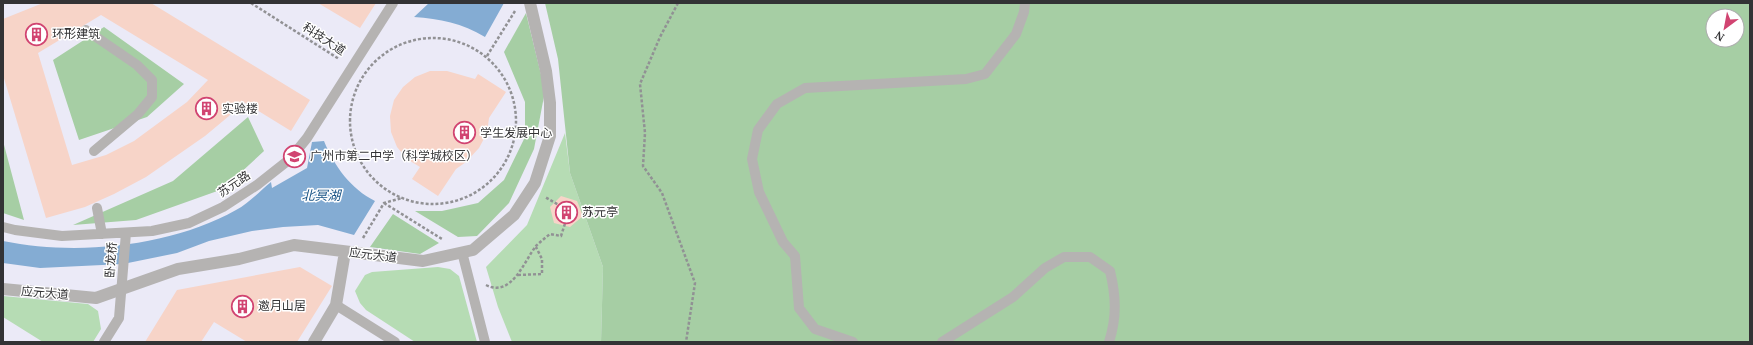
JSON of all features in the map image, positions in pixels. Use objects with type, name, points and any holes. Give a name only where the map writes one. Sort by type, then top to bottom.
[{"type":"street","name":"应元大道","points":[[3,289],[96,298],[178,270],[239,259],[294,245],[422,261],[473,250],[514,216],[535,183],[550,136],[550,103],[546,71],[530,3]]},
{"type":"street","points":[[314,342],[336,305],[349,252]]},
{"type":"lane","name":"苏元路","points":[[3,227],[62,236],[152,231],[189,223],[223,208],[258,185],[290,159],[307,138],[394,3]]},
{"type":"lane","points":[[853,342],[815,329],[799,308],[795,256],[783,242],[759,192],[752,159],[758,130],[777,104],[805,88],[966,79],[985,74],[1016,34],[1024,12],[1025,3]]},
{"type":"lane","points":[[86,30],[137,65],[152,80],[152,97],[138,114],[94,151]]},
{"type":"lane","points":[[97,208],[102,234]]},
{"type":"lane","name":"卧龙桥","points":[[104,342],[119,318],[126,233]]},
{"type":"lane","points":[[462,252],[485,342]]},
{"type":"lane","points":[[942,342],[1013,297],[1045,268],[1057,260],[1064,257],[1090,257],[1110,271],[1116,293],[1113,328],[1109,342]]},
{"type":"lane","points":[[336,305],[395,342]]},
{"type":"path","name":"科技大道","points":[[251,3],[352,67]]},
{"type":"path","points":[[678,3],[660,37],[640,84],[645,133],[643,166],[662,194],[695,283],[686,342]]},
{"type":"path","points":[[487,56],[516,10]]},
{"type":"path","points":[[422,38],[446,39],[470,46],[487,56],[502,75],[510,92],[515,110],[515,130],[511,148],[503,165],[491,180],[476,192],[459,199],[440,203],[421,203],[402,198],[381,186],[364,168],[354,146],[349,122],[352,104],[363,74],[378,58],[398,45],[422,38]]},
{"type":"path","points":[[468,275],[491,287],[505,286],[518,275],[536,246],[550,234],[561,236],[569,212],[546,199],[535,183]]},
{"type":"path","points":[[349,252],[384,203],[402,198]]},
{"type":"path","points":[[384,203],[462,252]]},
{"type":"path","points":[[518,275],[542,274],[542,259],[536,246]]},
{"type":"shaded area","name":"广州市第二中学（科学城校区）","points":[[3,3],[627,3],[631,342],[3,342]]},
{"type":"green space","points":[[545,3],[1750,3],[1750,342],[601,342],[603,267],[570,173],[558,59]]},
{"type":"green space","points":[[526,13],[545,91],[534,149],[509,203],[477,236],[458,237],[415,211],[442,211],[478,203],[504,180],[525,137],[525,102],[504,52]]},
{"type":"green space","points":[[104,27],[184,84],[147,117],[79,140],[53,60]]},
{"type":"green space","points":[[248,117],[264,151],[223,189],[136,220],[73,225],[173,181]]},
{"type":"green space","points":[[565,133],[570,173],[603,267],[601,342],[512,342],[498,307],[486,267],[527,225]]},
{"type":"green space","points":[[3,141],[24,220],[3,213]]},
{"type":"green space","points":[[393,214],[439,243],[420,254],[370,247]]},
{"type":"green space","points":[[438,267],[450,269],[459,276],[477,342],[415,342],[366,310],[360,303],[355,291],[365,275],[372,272]]},
{"type":"green space","points":[[3,296],[88,304],[98,311],[101,329],[93,342],[43,342],[3,317]]},
{"type":"water","points":[[429,3],[504,3],[485,37],[468,28],[451,22],[414,17]]},
{"type":"water","name":"北冥湖","points":[[324,141],[338,168],[344,176],[358,190],[375,201],[354,235],[318,225],[283,227],[252,231],[209,241],[177,253],[123,264],[40,268],[3,263],[3,241],[61,248],[91,248],[153,240],[182,233],[210,223],[241,207],[271,182],[272,188],[307,168],[312,142]]},
{"type":"building","name":"实验楼","points":[[43,3],[151,3],[310,100],[291,131],[242,101],[229,116],[205,136],[146,177],[85,207],[46,218],[3,75],[3,19]],"holes":[[[101,15],[208,80],[187,102],[134,141],[106,155],[72,165],[38,53]]]},
{"type":"building","points":[[318,3],[376,3],[360,28]]},
{"type":"building","name":"学生发展中心","points":[[430,71],[447,71],[475,79],[478,74],[506,92],[489,118],[487,133],[479,148],[466,162],[456,169],[438,196],[412,179],[420,167],[407,159],[397,147],[391,132],[390,116],[394,100],[403,87],[415,77]]},
{"type":"building","name":"苏元亭","points":[[561,196],[577,201],[583,216],[570,227],[554,223],[550,207]]},
{"type":"building","name":"邀月山居","points":[[300,267],[332,286],[297,342],[247,342],[214,322],[201,342],[145,342],[177,290]]},
{"type":"place","name":"环形建筑","points":[[36,34]]},
{"type":"place","name":"实验楼","points":[[207,109]]},
{"type":"place","name":"学生发展中心","points":[[464,133]]},
{"type":"place","name":"广州市第二中学（科学城校区）","points":[[294,156]]},
{"type":"place","name":"苏元亭","points":[[566,212]]},
{"type":"place","name":"邀月山居","points":[[243,306]]}]
